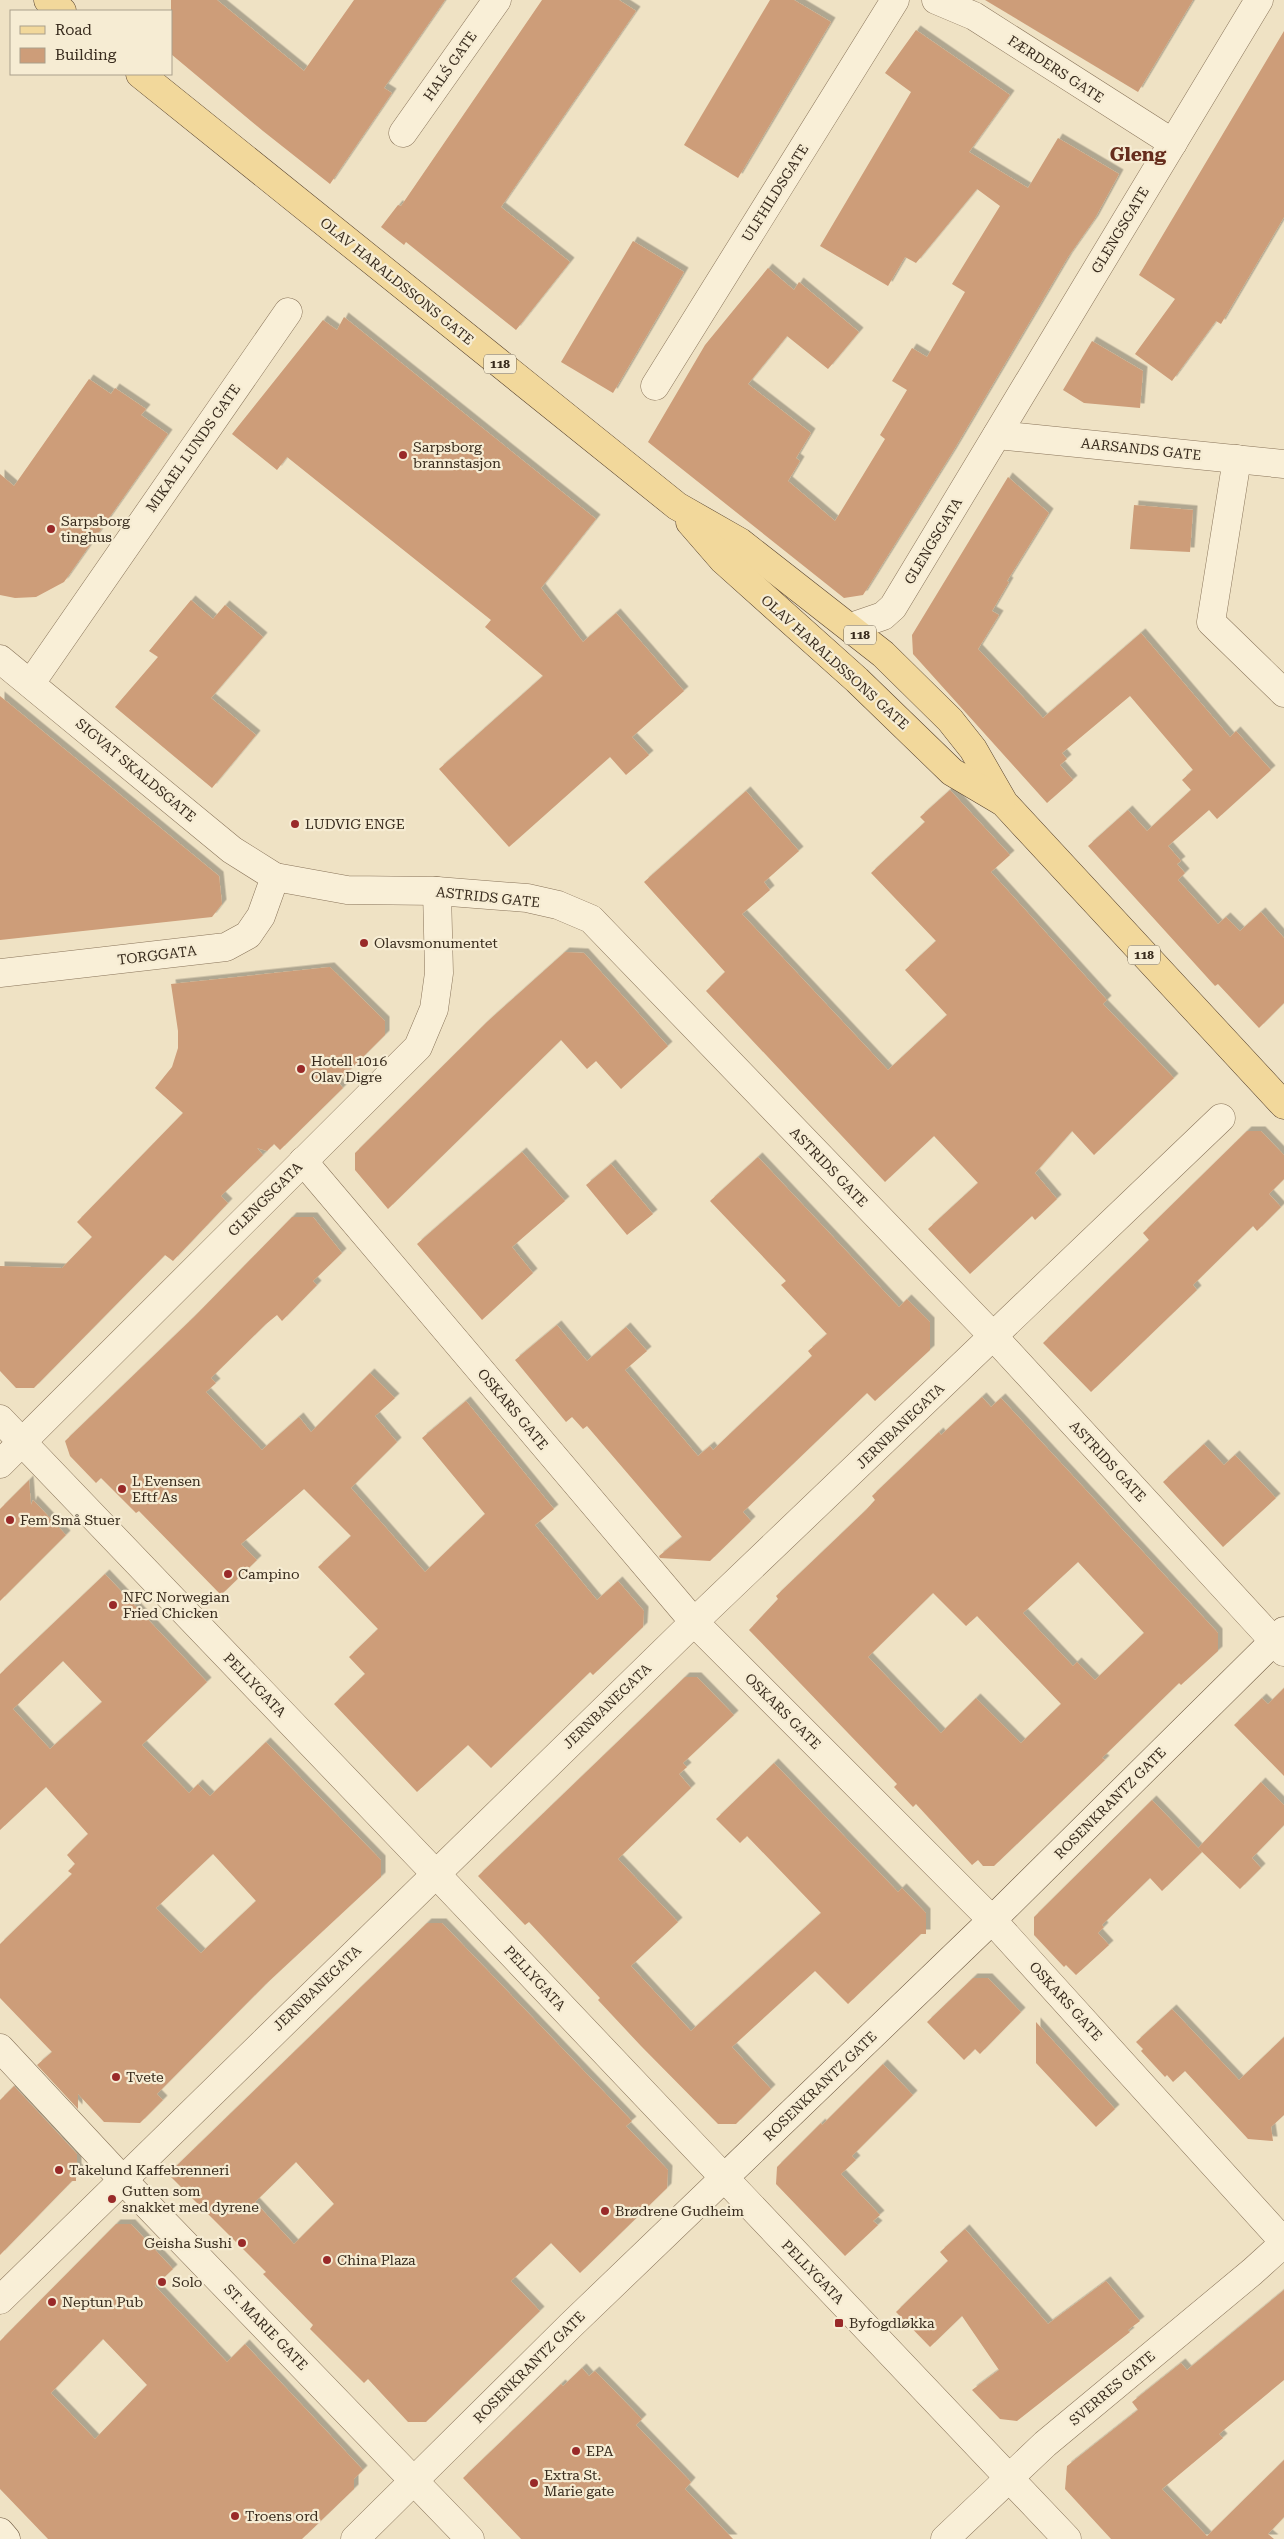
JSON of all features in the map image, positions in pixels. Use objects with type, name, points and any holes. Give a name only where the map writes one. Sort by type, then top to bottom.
[{"type":"main road","points":[[48,0],[61,10]]},
{"type":"main road","name":"OLAV HARALDSSONS GATE","points":[[141,75],[677,506],[740,542],[851,627],[883,654],[950,720],[973,749],[1004,803],[1284,1105]]},
{"type":"main road","name":"OLAV HARALDSSONS GATE","points":[[677,506],[723,560],[857,680],[952,772],[1004,803]]},
{"type":"street","name":"HALS´ GATE","points":[[404,133],[497,0]]},
{"type":"street","name":"ULFHILDSGATE","points":[[655,386],[895,0]]},
{"type":"street","name":"FÆRDERS GATE","points":[[936,0],[974,16],[1173,144]]},
{"type":"street","name":"GLENGSGATE","points":[[997,435],[1259,0]]},
{"type":"street","name":"MIKAEL LUNDS GATE","points":[[31,683],[288,312]]},
{"type":"street","name":"AARSANDS GATE","points":[[997,435],[1284,464]]},
{"type":"street","name":"GLENGSGATA","points":[[851,627],[883,616],[893,607],[997,435]]},
{"type":"street","points":[[1238,460],[1211,622],[1284,693]]},
{"type":"street","name":"SIGVAT SKALDSGATE","points":[[0,659],[232,850],[275,877]]},
{"type":"street","name":"ASTRIDS GATE","points":[[275,877],[347,890],[437,892],[527,898],[558,905],[591,919],[994,1337],[1281,1641]]},
{"type":"street","name":"TORGGATA","points":[[0,973],[97,963],[226,946],[248,935],[261,916],[275,877]]},
{"type":"street","name":"GLENGSGATA","points":[[0,1464],[418,1046],[434,1009],[439,973],[437,892]]},
{"type":"street","name":"JERNBANEGATA","points":[[0,2300],[175,2126],[694,1622],[994,1337],[1220,1118]]},
{"type":"street","name":"OSKARS GATE","points":[[303,1161],[694,1622],[992,1920],[1284,2242]]},
{"type":"street","name":"PELLYGATA","points":[[0,1419],[435,1873],[1067,2539]]},
{"type":"street","name":"ROSENKRANTZ GATE","points":[[355,2539],[416,2481],[571,2325],[1281,1641]]},
{"type":"street","name":"ST. MARIE GATE","points":[[0,2048],[122,2179],[470,2539]]},
{"type":"street","name":"SVERRES GATE","points":[[945,2539],[1045,2444],[1252,2272],[1284,2242]]},
{"type":"street","points":[[0,2532],[6,2539]]},
{"type":"building","points":[[171,0],[217,0],[304,71],[354,0],[445,0],[384,88],[392,93],[330,184],[172,55]]},
{"type":"building","points":[[542,0],[619,0],[636,11],[501,207],[570,262],[516,330],[406,242],[404,245],[381,227],[398,205],[401,206]]},
{"type":"building","points":[[770,0],[794,0],[831,22],[738,178],[684,145]]},
{"type":"building","points":[[985,0],[1193,0],[1138,92]]},
{"type":"building","points":[[916,30],[1010,95],[969,152],[1028,188],[1058,138],[1119,174],[1094,220],[1068,257],[952,453],[863,595],[844,598],[648,442],[705,345],[768,268],[794,290],[799,282],[859,332],[828,369],[787,336],[748,384],[811,433],[796,458],[800,461],[788,481],[835,521],[885,439],[880,435],[907,390],[892,381],[912,348],[927,357],[965,292],[952,284],[1000,206],[977,189],[916,263],[905,257],[888,286],[820,246],[911,92],[885,73]]},
{"type":"building","points":[[1284,31],[1284,217],[1221,324],[1216,321],[1172,381],[1135,354],[1175,299],[1139,275]]},
{"type":"building","points":[[633,241],[684,272],[613,393],[561,362]]},
{"type":"building","points":[[344,317],[596,519],[541,588],[583,642],[616,613],[684,691],[632,737],[649,755],[626,775],[610,757],[509,847],[439,769],[543,676],[485,627],[491,620],[287,457],[277,470],[232,434],[323,320],[337,330]]},
{"type":"building","points":[[1092,341],[1143,371],[1140,408],[1084,403],[1063,390]]},
{"type":"building","name":"Sarpsborg tinghus","points":[[89,379],[111,394],[115,388],[146,409],[141,415],[168,434],[64,582],[36,597],[15,598],[0,595],[0,474],[14,486]]},
{"type":"building","points":[[1008,477],[1049,513],[1007,581],[1009,582],[992,611],[999,615],[978,649],[1043,718],[1141,633],[1230,737],[1236,731],[1271,770],[1217,819],[1209,810],[1168,846],[1181,861],[1177,864],[1185,873],[1178,880],[1218,924],[1226,917],[1240,931],[1261,912],[1284,938],[1284,1003],[1259,1028],[1218,984],[1215,986],[1088,846],[1128,810],[1147,831],[1191,790],[1182,780],[1193,770],[1130,696],[1062,753],[1067,759],[1060,765],[1073,780],[1047,803],[913,654],[912,635]]},
{"type":"building","points":[[1134,505],[1193,510],[1190,552],[1130,549]]},
{"type":"building","points":[[191,600],[213,619],[225,605],[263,637],[211,698],[256,735],[212,788],[115,707],[158,657],[149,651]]},
{"type":"building","points":[[0,696],[219,876],[222,904],[212,917],[0,940]]},
{"type":"building","points":[[950,790],[1010,855],[991,872],[1107,1000],[1103,1004],[1174,1078],[1094,1155],[1072,1131],[1035,1173],[1057,1199],[1035,1220],[1032,1216],[970,1274],[928,1229],[978,1183],[934,1136],[885,1182],[706,991],[725,972],[644,882],[746,791],[799,851],[764,882],[770,890],[742,914],[888,1070],[947,1015],[905,970],[936,941],[871,873],[925,822],[920,817]]},
{"type":"building","points":[[565,952],[584,953],[668,1046],[621,1089],[596,1061],[587,1069],[561,1040],[388,1209],[355,1170],[355,1153],[487,1022]]},
{"type":"building","points":[[330,967],[385,1021],[385,1035],[338,1082],[343,1088],[280,1150],[274,1144],[267,1151],[257,1148],[263,1155],[221,1196],[228,1203],[173,1261],[165,1255],[34,1388],[16,1388],[0,1371],[0,1266],[62,1268],[92,1237],[77,1222],[183,1113],[155,1088],[172,1067],[178,1048],[178,1031],[171,984]]},
{"type":"building","points":[[1247,1131],[1261,1131],[1284,1155],[1284,1179],[1269,1194],[1281,1207],[1257,1231],[1253,1226],[1193,1285],[1197,1290],[1091,1392],[1043,1343],[1149,1240],[1143,1233]]},
{"type":"building","points":[[522,1152],[565,1201],[512,1247],[533,1273],[482,1320],[417,1244]]},
{"type":"building","points":[[758,1157],[899,1307],[907,1299],[930,1322],[930,1350],[875,1401],[867,1393],[743,1512],[751,1521],[710,1561],[660,1558],[659,1556],[682,1537],[587,1426],[583,1429],[572,1417],[566,1422],[515,1360],[557,1325],[587,1361],[626,1327],[647,1351],[625,1370],[698,1456],[710,1446],[713,1450],[812,1356],[808,1351],[827,1334],[781,1285],[786,1281],[710,1201]]},
{"type":"building","points":[[611,1164],[653,1214],[627,1235],[586,1185]]},
{"type":"building","points":[[292,1217],[313,1217],[342,1253],[313,1281],[317,1285],[282,1321],[277,1315],[211,1378],[216,1383],[206,1392],[262,1450],[299,1417],[311,1432],[370,1373],[395,1398],[375,1416],[397,1442],[351,1488],[425,1572],[485,1514],[422,1438],[466,1401],[554,1509],[535,1525],[597,1600],[618,1581],[644,1611],[643,1627],[593,1675],[590,1672],[491,1768],[468,1745],[417,1792],[334,1704],[365,1674],[349,1657],[378,1629],[318,1567],[351,1536],[304,1489],[241,1544],[257,1560],[221,1595],[139,1511],[136,1513],[101,1478],[96,1483],[70,1456],[65,1441],[194,1317]]},
{"type":"building","points":[[982,1397],[991,1407],[1001,1398],[1218,1633],[1218,1651],[1181,1685],[1179,1683],[1102,1758],[1105,1760],[994,1866],[983,1866],[978,1860],[972,1865],[916,1804],[913,1807],[894,1787],[897,1784],[749,1630],[778,1599],[776,1596],[866,1510],[875,1500],[872,1496],[939,1432],[941,1435]],"holes":[[[1078,1562],[1144,1633],[1095,1680],[1077,1662],[1073,1666],[1023,1613]],[[933,1593],[966,1626],[977,1616],[1061,1704],[1021,1743],[976,1698],[941,1733],[868,1657]]]},
{"type":"building","points":[[1204,1444],[1224,1465],[1235,1455],[1276,1498],[1223,1547],[1163,1482]]},
{"type":"building","points":[[29,1480],[31,1505],[33,1500],[66,1535],[0,1601],[0,1509]]},
{"type":"building","points":[[105,1574],[207,1682],[142,1745],[189,1793],[198,1784],[210,1796],[266,1742],[381,1860],[381,1877],[266,1984],[157,2094],[163,2100],[140,2123],[104,2122],[78,2094],[78,2109],[37,2065],[52,2052],[0,1998],[0,1944],[72,1874],[68,1871],[75,1864],[67,1855],[88,1834],[46,1787],[0,1830],[0,1674]],"holes":[[[63,1661],[102,1702],[50,1749],[13,1709]],[[213,1854],[256,1901],[201,1953],[156,1908]]]},
{"type":"building","points":[[685,1677],[697,1677],[734,1715],[683,1763],[687,1767],[679,1774],[691,1788],[618,1859],[678,1922],[631,1966],[691,2031],[821,1913],[747,1836],[740,1843],[716,1819],[774,1763],[898,1892],[902,1888],[926,1913],[926,1934],[921,1934],[848,2004],[815,1971],[732,2047],[771,2089],[736,2124],[718,2124],[641,2046],[598,2000],[600,1998],[529,1922],[525,1925],[478,1876]]},
{"type":"building","points":[[1284,1688],[1284,1776],[1234,1725],[1262,1698],[1268,1704]]},
{"type":"building","points":[[1261,1782],[1284,1805],[1284,1825],[1252,1858],[1261,1868],[1240,1889],[1198,1848]]},
{"type":"building","points":[[1152,1800],[1202,1852],[1162,1891],[1150,1878],[1102,1925],[1104,1927],[1098,1933],[1109,1945],[1076,1975],[1066,1965],[1064,1967],[1034,1935],[1034,1917]]},
{"type":"building","points":[[427,1923],[442,1923],[632,2121],[626,2126],[668,2170],[667,2188],[580,2273],[551,2243],[511,2281],[540,2311],[426,2422],[408,2422],[368,2379],[364,2383],[310,2329],[313,2325],[263,2274],[266,2272],[168,2174]],"holes":[[[296,2162],[334,2204],[294,2244],[255,2202]]]},
{"type":"building","points":[[973,1978],[988,1978],[1021,2012],[980,2054],[975,2049],[964,2060],[927,2022]]},
{"type":"building","points":[[1172,2009],[1239,2080],[1284,2037],[1284,2115],[1271,2127],[1273,2141],[1248,2139],[1185,2071],[1173,2082],[1167,2075],[1165,2077],[1141,2051],[1143,2049],[1136,2042]]},
{"type":"building","points":[[1036,2022],[1115,2109],[1096,2127],[1036,2063]]},
{"type":"building","points":[[883,2064],[913,2095],[852,2156],[856,2160],[841,2174],[880,2215],[873,2221],[878,2225],[845,2256],[776,2184],[777,2167]]},
{"type":"building","points":[[14,2086],[77,2154],[77,2168],[81,2172],[76,2176],[76,2181],[72,2181],[0,2255],[0,2100]]},
{"type":"building","points":[[116,2224],[131,2224],[173,2269],[155,2286],[227,2362],[245,2344],[363,2470],[354,2479],[354,2489],[302,2539],[48,2539],[0,2489],[0,2341]],"holes":[[[103,2339],[147,2385],[95,2439],[51,2393]]]},
{"type":"building","points":[[965,2229],[1048,2324],[1106,2281],[1140,2321],[1128,2330],[1130,2332],[1017,2421],[1000,2419],[972,2390],[999,2370],[962,2316],[930,2347],[896,2312],[948,2261],[940,2252]]},
{"type":"building","points":[[1284,2290],[1284,2380],[1219,2434],[1223,2438],[1162,2489],[1207,2536],[1284,2460],[1284,2517],[1268,2534],[1274,2539],[1111,2539],[1065,2489],[1067,2466],[1138,2410],[1132,2402],[1181,2363],[1187,2370]]},
{"type":"building","name":"EPA","points":[[582,2368],[589,2376],[595,2371],[642,2419],[636,2425],[691,2482],[685,2489],[733,2539],[521,2539],[463,2478],[561,2384],[563,2386]]},
{"type":"place","name":"Sarpsborg brannstasjon","points":[[403,455]]},
{"type":"place","name":"Sarpsborg tinghus","points":[[51,529]]},
{"type":"place","name":"LUDVIG ENGE","points":[[295,824]]},
{"type":"place","name":"Olavsmonumentet","points":[[364,943]]},
{"type":"place","name":"Hotell 1016 Olav Digre","points":[[301,1069]]},
{"type":"place","name":"L Evensen Eftf As","points":[[122,1489]]},
{"type":"place","name":"Fem Små Stuer","points":[[10,1520]]},
{"type":"place","name":"Campino","points":[[228,1574]]},
{"type":"place","name":"NFC Norwegian Fried Chicken","points":[[113,1605]]},
{"type":"place","name":"Tvete","points":[[116,2077]]},
{"type":"place","name":"Takelund Kaffebrenneri","points":[[59,2170]]},
{"type":"place","name":"Gutten som snakket med dyrene","points":[[112,2199]]},
{"type":"place","name":"Brødrene Gudheim","points":[[605,2211]]},
{"type":"place","name":"Geisha Sushi","points":[[242,2243]]},
{"type":"place","name":"China Plaza","points":[[327,2260]]},
{"type":"place","name":"Solo","points":[[162,2282]]},
{"type":"place","name":"Neptun Pub","points":[[52,2302]]},
{"type":"place","name":"Byfogdløkka","points":[[839,2323]]},
{"type":"place","name":"EPA","points":[[576,2451]]},
{"type":"place","name":"Extra St. Marie gate","points":[[534,2483]]},
{"type":"place","name":"Troens ord","points":[[235,2516]]},
{"type":"district","name":"Gleng","points":[[1138,154]]}]
